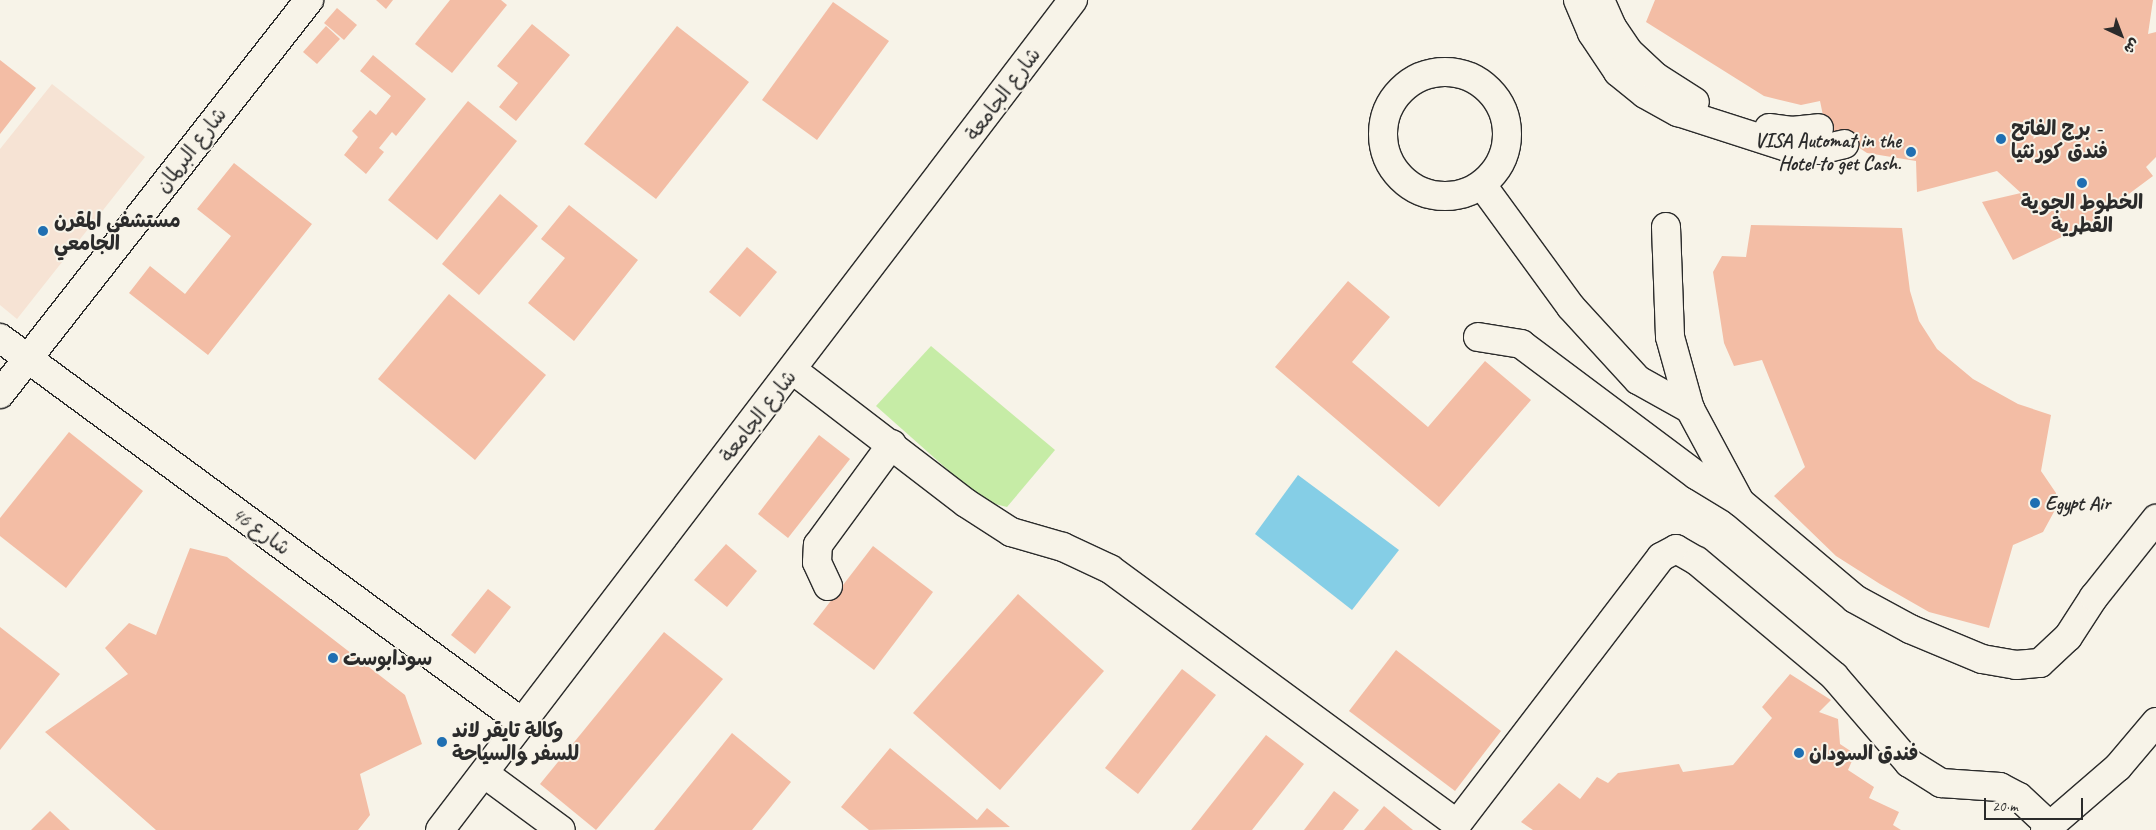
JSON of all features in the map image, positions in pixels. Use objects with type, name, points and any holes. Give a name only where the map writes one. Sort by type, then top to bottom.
[{"type":"main road","name":"شارع البرلمان","points":[[0,394],[309,0]]},
{"type":"main road","name":"شارع الجامعة","points":[[440,830],[794,371],[1073,0]]},
{"type":"main road","points":[[1578,0],[1592,33],[1618,72],[1645,94],[1678,112],[1787,147],[1819,150],[1844,144]]},
{"type":"main road","points":[[1600,0],[1612,27],[1629,52],[1656,77],[1688,98],[1776,130],[1819,128]]},
{"type":"main road","points":[[1441,71],[1464,74],[1484,84],[1500,102],[1507,123],[1507,146],[1498,168],[1482,185],[1461,195],[1438,197],[1416,190],[1398,176],[1386,156],[1382,133],[1387,110],[1399,91],[1418,77],[1441,71]]},
{"type":"main road","points":[[1482,185],[1571,308],[1638,380],[1690,409]]},
{"type":"main road","points":[[1666,226],[1670,337],[1690,409],[1740,502]]},
{"type":"main road","points":[[1478,337],[1521,344],[1696,475],[1740,502],[1856,599],[1910,629],[1982,659],[2016,665],[2040,663],[2068,637],[2094,597],[2156,519]]},
{"type":"main road","name":"شارع 46","points":[[0,338],[523,723]]},
{"type":"main road","points":[[794,371],[966,502],[1011,532],[1063,547],[1110,568],[1457,824],[1661,557],[1676,549],[1697,561],[1834,676],[1909,763],[1941,783],[2000,787],[2019,797],[2047,828],[2118,767],[2156,722]]},
{"type":"main road","points":[[828,586],[817,562],[818,545],[892,444]]},
{"type":"main road","points":[[485,774],[561,830]]},
{"type":"shaded area","name":"مستشفى المقرن الجامعي","points":[[52,84],[145,157],[17,319],[0,305],[0,149]]},
{"type":"green space","points":[[931,346],[1055,450],[1007,507],[983,501],[876,406]]},
{"type":"water","points":[[1298,475],[1399,550],[1352,610],[1255,534]]},
{"type":"building","points":[[376,0],[393,0],[386,9]]},
{"type":"building","points":[[450,0],[501,0],[507,5],[452,73],[415,44]]},
{"type":"building","name":"برج الفاتح - فندق كورنثيا","points":[[1655,0],[2153,0],[2148,34],[2156,32],[2156,157],[2146,167],[2153,176],[2087,225],[2013,260],[1982,202],[2021,193],[1997,171],[1917,192],[1916,161],[1867,153],[1825,125],[1820,101],[1801,105],[1764,96],[1646,22]]},
{"type":"building","points":[[833,2],[889,41],[817,140],[762,100]]},
{"type":"building","points":[[337,8],[357,25],[344,40],[324,23]]},
{"type":"building","points":[[532,24],[570,55],[516,121],[499,107],[518,83],[497,66]]},
{"type":"building","points":[[326,26],[340,39],[317,64],[303,52]]},
{"type":"building","points":[[677,26],[749,82],[656,199],[584,144]]},
{"type":"building","points":[[373,55],[426,99],[396,136],[392,132],[379,148],[384,152],[366,174],[344,155],[358,137],[352,131],[370,110],[376,115],[391,96],[360,71]]},
{"type":"building","points":[[0,60],[36,88],[0,134]]},
{"type":"building","points":[[468,101],[517,141],[437,240],[388,200]]},
{"type":"building","points":[[234,163],[312,224],[208,355],[129,293],[150,266],[185,294],[231,236],[197,209]]},
{"type":"building","points":[[500,194],[538,226],[479,295],[442,264]]},
{"type":"building","points":[[569,205],[638,260],[574,341],[528,303],[565,258],[541,239]]},
{"type":"building","points":[[1751,225],[1902,228],[1910,291],[1919,321],[1937,349],[1973,379],[2018,404],[2051,415],[2041,471],[2056,493],[2055,510],[2043,532],[2013,545],[1989,628],[1929,612],[1880,584],[1836,556],[1774,496],[1805,467],[1762,360],[1734,366],[1724,343],[1713,272],[1722,256],[1746,257]]},
{"type":"building","points":[[747,247],[777,272],[740,317],[709,292]]},
{"type":"building","points":[[1348,281],[1390,317],[1352,362],[1428,427],[1485,361],[1531,400],[1439,507],[1275,367]]},
{"type":"building","points":[[449,294],[546,375],[475,460],[378,379]]},
{"type":"building","points":[[69,432],[143,491],[66,588],[0,536],[0,518]]},
{"type":"building","points":[[819,435],[850,459],[788,538],[758,514]]},
{"type":"building","points":[[726,544],[757,571],[727,607],[694,580]]},
{"type":"building","points":[[873,546],[933,592],[874,670],[813,624]]},
{"type":"building","points":[[190,548],[227,557],[405,695],[422,744],[360,774],[370,815],[358,830],[156,830],[45,732],[128,674],[105,648],[129,623],[156,635]]},
{"type":"building","points":[[488,589],[511,607],[475,654],[451,635]]},
{"type":"building","points":[[1018,594],[1104,671],[1000,790],[913,713]]},
{"type":"building","points":[[0,627],[60,674],[0,750]]},
{"type":"building","points":[[664,632],[723,679],[596,830],[540,784]]},
{"type":"building","points":[[1396,650],[1501,731],[1455,791],[1349,711]]},
{"type":"building","points":[[1182,669],[1216,695],[1138,794],[1105,768]]},
{"type":"building","name":"فندق السودان","points":[[1790,674],[1831,700],[1819,712],[1838,719],[1840,744],[1855,754],[1848,770],[1874,787],[1869,798],[1899,812],[1893,825],[1901,830],[1533,830],[1521,822],[1559,783],[1580,799],[1597,777],[1608,783],[1618,773],[1679,764],[1683,772],[1733,765],[1772,718],[1762,707]]},
{"type":"building","points":[[732,733],[791,782],[752,830],[654,830]]},
{"type":"building","points":[[1266,735],[1304,764],[1252,830],[1191,830]]},
{"type":"building","points":[[890,748],[977,820],[987,808],[1010,827],[869,830],[841,807]]},
{"type":"building","points":[[1334,791],[1359,810],[1343,830],[1304,830]]},
{"type":"building","points":[[1384,806],[1413,830],[1364,830]]},
{"type":"building","points":[[50,811],[70,830],[31,830]]},
{"type":"place","name":"برج الفاتح - فندق كورنثيا","points":[[2001,139]]},
{"type":"place","name":"VISA Automat in the Hotel to get Cash.","points":[[1911,152]]},
{"type":"place","name":"الخطوط الجوية القطرية","points":[[2082,183]]},
{"type":"place","name":"مستشفى المقرن الجامعي","points":[[43,231]]},
{"type":"place","name":"Egypt Air","points":[[2035,503]]},
{"type":"place","name":"سودابوست","points":[[333,658]]},
{"type":"place","name":"وكالة تايقر لاند للسفر والسياحة","points":[[442,742]]},
{"type":"place","name":"فندق السودان","points":[[1799,753]]}]
